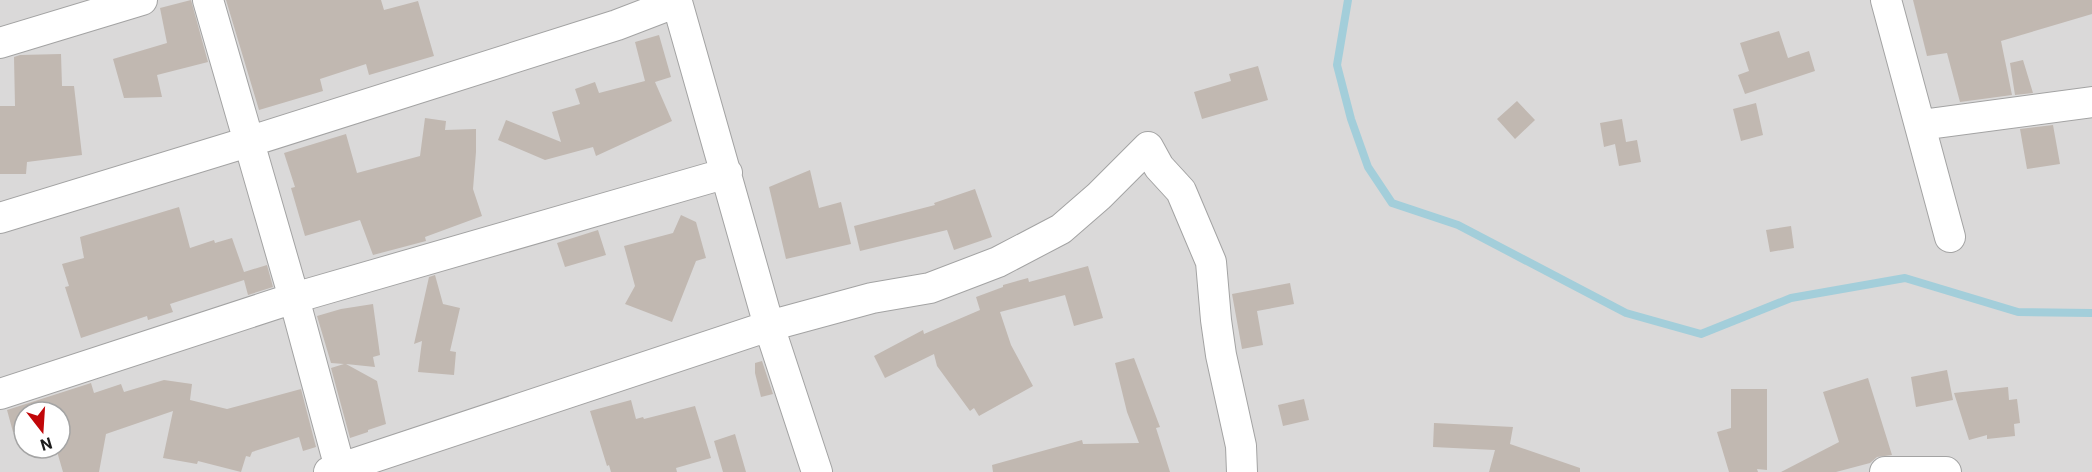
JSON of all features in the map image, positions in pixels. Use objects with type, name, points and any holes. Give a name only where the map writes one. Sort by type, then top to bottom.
[{"type":"street","points":[[0,43],[142,0]]},
{"type":"street","points":[[208,0],[294,298],[337,471],[768,326],[872,298],[930,288],[998,262],[1061,229],[1099,196],[1148,147],[1160,167],[1181,191],[1210,262],[1221,356],[1241,446],[1242,472]]},
{"type":"street","points":[[1886,0],[1950,237]]},
{"type":"street","points":[[0,218],[617,25],[677,2],[768,326],[817,472]]},
{"type":"street","points":[[1921,125],[2092,102]]},
{"type":"street","points":[[0,394],[294,298],[726,173]]},
{"type":"street","points":[[1885,472],[1946,472]]},
{"type":"shaded area","points":[[0,0],[2092,0],[2092,472],[0,472]]},
{"type":"building","points":[[191,0],[208,62],[157,75],[162,97],[124,98],[113,59],[167,43],[160,8]]},
{"type":"building","points":[[226,0],[381,0],[384,10],[418,1],[434,56],[369,75],[366,64],[320,79],[323,91],[259,110]]},
{"type":"building","points":[[1913,0],[2092,0],[2092,14],[2001,41],[2012,95],[1960,102],[1947,53],[1927,56]]},
{"type":"building","points":[[1779,31],[1788,58],[1809,51],[1815,71],[1745,94],[1738,75],[1749,71],[1740,43]]},
{"type":"building","points":[[659,35],[671,77],[655,82],[672,121],[596,156],[593,147],[545,160],[498,140],[506,120],[561,142],[552,112],[580,104],[575,89],[595,82],[599,93],[645,81],[635,42]]},
{"type":"building","points":[[61,54],[62,86],[74,86],[82,155],[27,162],[26,174],[0,174],[0,106],[15,106],[14,57]]},
{"type":"building","points":[[2023,60],[2033,93],[2015,95],[2010,63]]},
{"type":"building","points":[[1258,66],[1268,100],[1202,119],[1194,92],[1231,81],[1229,74]]},
{"type":"building","points":[[1517,101],[1535,120],[1515,139],[1497,119]]},
{"type":"building","points":[[1756,103],[1763,135],[1741,141],[1733,109]]},
{"type":"building","points":[[425,118],[446,121],[445,130],[476,129],[473,189],[482,216],[425,237],[426,241],[373,255],[360,220],[305,236],[291,188],[295,187],[284,153],[346,134],[357,173],[420,156]]},
{"type":"building","points":[[1622,119],[1626,142],[1637,140],[1641,162],[1619,166],[1615,144],[1604,147],[1600,123]]},
{"type":"building","points":[[2053,125],[2060,164],[2027,169],[2020,129]]},
{"type":"building","points":[[810,170],[819,208],[841,202],[851,244],[786,259],[769,187]]},
{"type":"building","points":[[975,189],[992,237],[954,250],[947,230],[860,251],[854,226],[935,205],[934,203]]},
{"type":"building","points":[[179,207],[190,248],[214,240],[215,243],[232,238],[244,272],[267,265],[273,287],[248,295],[244,280],[170,304],[173,312],[148,320],[147,316],[81,338],[65,287],[69,286],[62,264],[84,258],[80,237]]},
{"type":"building","points":[[681,215],[696,222],[706,258],[696,261],[672,322],[625,304],[635,286],[624,246],[673,233]]},
{"type":"building","points":[[1791,226],[1794,248],[1770,252],[1766,230]]},
{"type":"building","points":[[598,230],[606,255],[565,267],[557,243]]},
{"type":"building","points":[[1088,266],[1103,318],[1074,326],[1065,295],[1000,312],[1011,345],[1033,386],[979,416],[974,408],[970,411],[937,366],[934,354],[885,378],[874,356],[923,330],[924,334],[980,310],[976,297],[1003,287],[1003,285],[1028,278],[1029,282]]},
{"type":"building","points":[[435,275],[443,304],[460,308],[450,351],[456,352],[454,375],[418,372],[422,341],[414,344],[429,277]]},
{"type":"building","points":[[1290,283],[1294,304],[1257,311],[1263,345],[1242,349],[1232,294]]},
{"type":"building","points":[[373,304],[380,355],[373,357],[375,367],[346,364],[377,381],[386,424],[350,438],[331,368],[344,364],[331,363],[317,316],[341,309]]},
{"type":"building","points":[[1134,358],[1160,427],[1156,428],[1170,472],[993,472],[992,465],[1082,440],[1083,444],[1139,443],[1127,412],[1115,363]]},
{"type":"building","points":[[762,361],[773,394],[761,397],[755,363]]},
{"type":"building","points":[[1947,370],[1953,400],[1916,407],[1911,377]]},
{"type":"building","points":[[1868,378],[1892,455],[1877,457],[1870,463],[1836,472],[1781,472],[1839,442],[1823,392]]},
{"type":"building","points":[[164,380],[192,384],[190,400],[227,409],[301,389],[316,447],[303,451],[299,437],[252,452],[250,457],[246,456],[241,472],[198,461],[197,464],[163,458],[173,411],[106,434],[99,472],[63,472],[60,460],[72,460],[72,400],[38,400],[91,383],[94,393],[121,384],[124,392]]},
{"type":"building","points":[[2008,387],[2009,400],[2017,399],[2020,423],[2014,424],[2015,436],[1987,439],[1987,435],[1969,440],[1954,393]]},
{"type":"building","points":[[1731,389],[1767,389],[1767,470],[1729,472],[1717,432],[1731,428]]},
{"type":"building","points":[[1304,399],[1309,420],[1283,426],[1278,405]]},
{"type":"building","points":[[631,400],[636,419],[695,406],[711,458],[676,468],[677,472],[611,472],[609,465],[607,466],[590,411]]},
{"type":"building","points":[[12,408],[12,428],[7,410]]},
{"type":"building","points":[[1434,423],[1513,427],[1510,444],[1580,468],[1580,472],[1489,472],[1495,450],[1433,447]]},
{"type":"building","points":[[735,434],[746,472],[723,472],[714,441]]},
{"type":"waterway","points":[[1348,0],[1337,65],[1351,119],[1368,167],[1392,203],[1458,225],[1626,313],[1701,334],[1791,298],[1905,278],[2018,312],[2092,313]]}]
